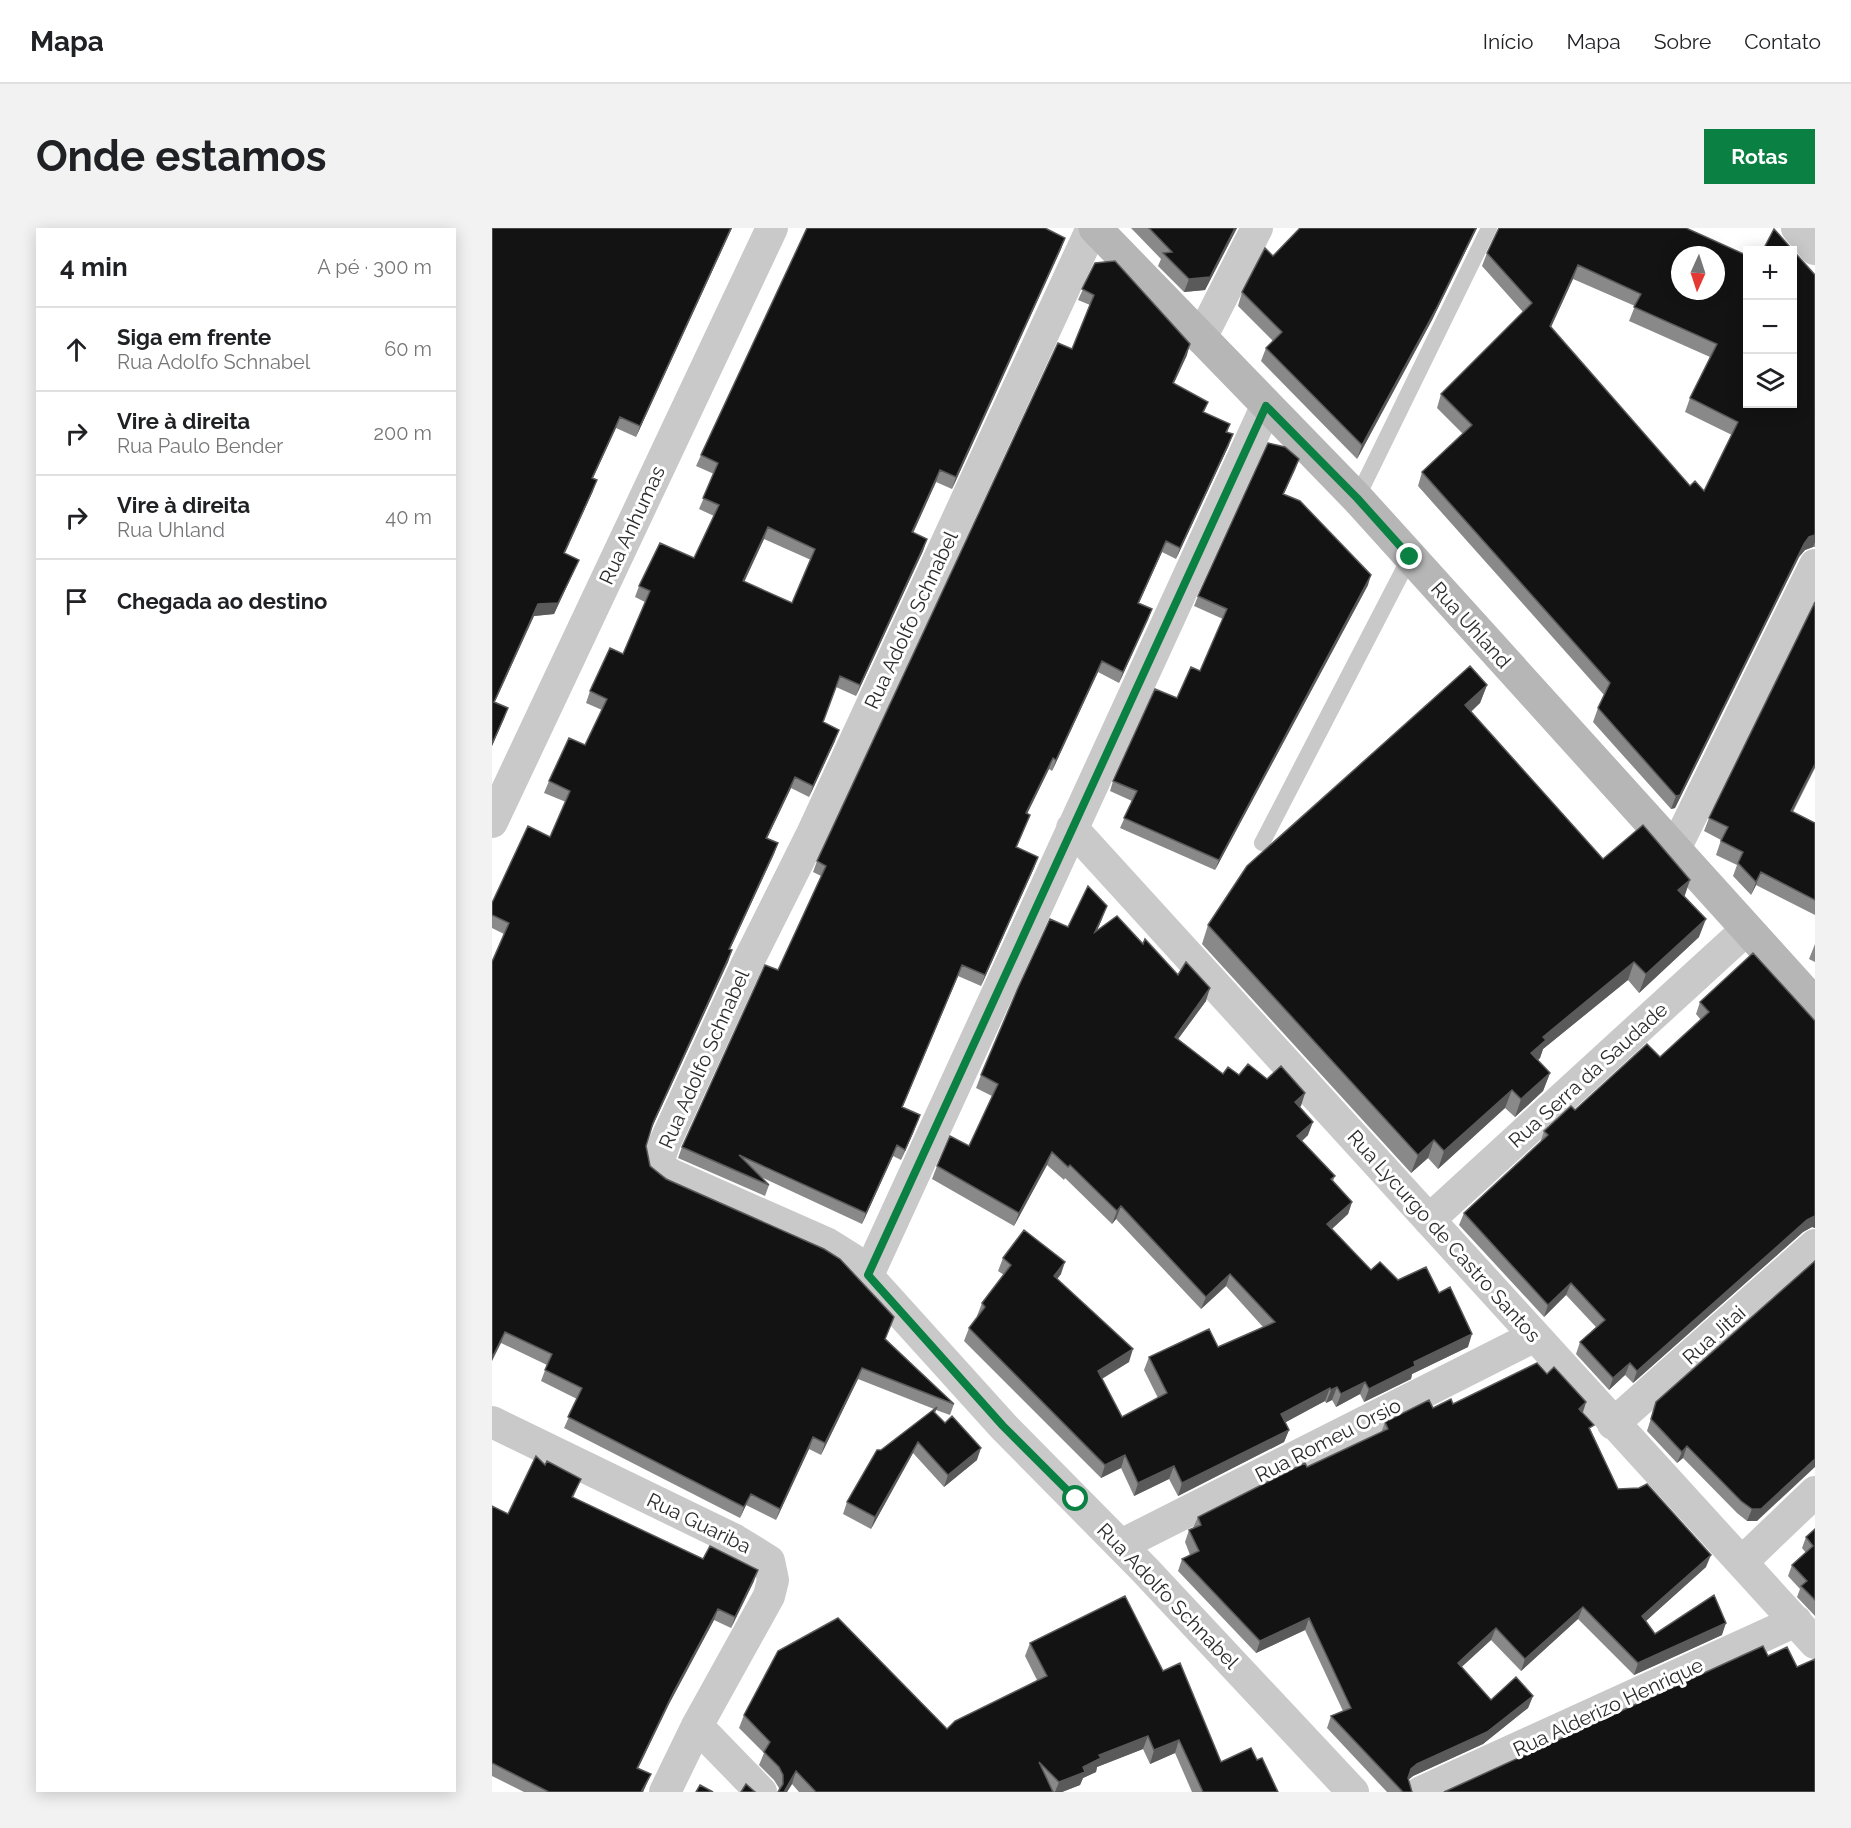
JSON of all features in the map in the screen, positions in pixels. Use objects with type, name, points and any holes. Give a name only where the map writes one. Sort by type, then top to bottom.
[{"type":"street","name":"Rua Anhumas","points":[[492,822],[772,228]]},
{"type":"street","name":"Rua Uhland","points":[[1093,228],[1357,498],[1674,851],[1815,1004]]},
{"type":"street","name":"Rua Adolfo Schnabel","points":[[1093,228],[660,1156],[661,1168],[672,1175],[828,1244],[852,1259],[1003,1426],[1121,1545],[1353,1792]]},
{"type":"street","points":[[1201,338],[1257,228]]},
{"type":"street","points":[[868,1275],[1266,406]]},
{"type":"street","points":[[1674,851],[1815,565]]},
{"type":"street","name":"Rua Lycurgo de Castro Santos","points":[[1072,828],[1535,1335],[1613,1424],[1743,1561],[1805,1632]]},
{"type":"street","name":"Rua Serra da Saudade","points":[[1429,1220],[1746,930]]},
{"type":"street","name":"Rua Jitai","points":[[1613,1424],[1815,1245]]},
{"type":"street","name":"Rua Romeu Orsio","points":[[1121,1545],[1535,1335]]},
{"type":"street","name":"Rua Guariba","points":[[492,1422],[735,1540],[769,1561],[773,1580],[769,1596],[697,1726],[664,1792]]},
{"type":"street","points":[[1743,1561],[1815,1492]]},
{"type":"street","name":"Rua Alderizo Henrique","points":[[1421,1792],[1805,1632]]},
{"type":"street","points":[[697,1726],[761,1792]]},
{"type":"lane","points":[[1357,498],[1489,228]]},
{"type":"lane","points":[[1262,843],[1410,557]]},
{"type":"building","points":[[492,228],[731,228],[640,426],[620,417],[592,478],[597,480],[564,553],[579,560],[558,603],[538,604],[494,702],[508,708],[492,744]]},
{"type":"building","points":[[807,228],[1045,228],[1065,238],[956,477],[940,470],[912,532],[927,539],[860,685],[840,676],[823,722],[839,730],[813,786],[795,777],[766,838],[778,843],[653,1123],[646,1146],[650,1166],[666,1179],[824,1249],[840,1259],[894,1317],[885,1339],[954,1404],[862,1368],[825,1443],[813,1437],[780,1509],[751,1494],[744,1507],[568,1417],[582,1388],[545,1370],[552,1354],[505,1332],[492,1358],[492,962],[509,923],[492,915],[492,903],[528,826],[550,837],[570,791],[549,781],[569,738],[585,745],[607,699],[590,691],[610,648],[623,654],[650,591],[639,586],[660,543],[694,558],[719,505],[703,498],[718,463],[701,455]],"holes":[[[768,527],[815,549],[792,603],[743,581]]]},
{"type":"building","points":[[1149,228],[1235,228],[1210,277],[1189,279],[1163,253],[1172,252]]},
{"type":"building","points":[[1300,228],[1476,228],[1437,307],[1362,445],[1266,348],[1282,332],[1242,292],[1265,248],[1273,256]]},
{"type":"building","points":[[1499,228],[1686,228],[1743,254],[1743,408],[1797,408],[1797,255],[1815,275],[1815,535],[1809,537],[1804,544],[1680,795],[1676,796],[1598,708],[1610,683],[1422,472],[1472,425],[1441,394],[1532,303],[1487,253]],"holes":[[[1578,265],[1641,294],[1634,307],[1717,344],[1690,398],[1738,422],[1704,491],[1695,481],[1690,486],[1550,326]]]},
{"type":"building","points":[[1774,229],[1789,246],[1765,246]]},
{"type":"building","points":[[1115,261],[1190,344],[1173,383],[1208,402],[1203,412],[1230,424],[1226,432],[1233,434],[1180,548],[1166,541],[1138,603],[1152,609],[1123,672],[1102,661],[1056,760],[1053,758],[1026,813],[1030,815],[1016,847],[1038,857],[985,975],[962,965],[902,1107],[920,1115],[905,1150],[897,1145],[866,1213],[739,1155],[769,1185],[682,1147],[765,965],[778,970],[826,866],[817,861],[1058,343],[1072,349],[1094,295],[1082,289],[1095,263]]},
{"type":"building","points":[[1268,443],[1285,447],[1299,459],[1283,494],[1300,501],[1371,575],[1219,860],[1124,818],[1137,791],[1113,781],[1155,689],[1177,698],[1191,667],[1200,671],[1227,609],[1198,596]]},
{"type":"building","points":[[1815,602],[1815,764],[1791,811],[1815,823],[1815,900],[1761,872],[1756,882],[1738,863],[1743,852],[1721,841],[1728,827],[1709,818]]},
{"type":"building","points":[[1470,666],[1487,685],[1465,705],[1603,859],[1643,825],[1690,880],[1678,890],[1706,919],[1646,974],[1634,962],[1543,1037],[1546,1040],[1531,1053],[1550,1073],[1521,1099],[1512,1090],[1444,1151],[1434,1140],[1418,1155],[1208,925],[1247,866]]},
{"type":"building","points":[[1088,886],[1107,906],[1095,932],[1117,916],[1143,944],[1145,939],[1178,975],[1186,962],[1210,988],[1175,1037],[1223,1074],[1228,1067],[1239,1075],[1248,1064],[1267,1079],[1281,1066],[1305,1093],[1295,1102],[1313,1122],[1297,1136],[1335,1176],[1331,1179],[1352,1202],[1327,1224],[1371,1270],[1380,1262],[1398,1280],[1426,1267],[1439,1293],[1450,1287],[1472,1334],[1414,1362],[1415,1366],[1369,1389],[1365,1382],[1341,1394],[1337,1387],[1331,1390],[1330,1388],[1281,1414],[1289,1430],[1182,1483],[1174,1466],[1138,1483],[1125,1455],[1105,1465],[969,1328],[985,1307],[982,1303],[1011,1265],[1003,1258],[1024,1230],[1065,1262],[1054,1276],[1133,1349],[1098,1371],[1122,1417],[1167,1393],[1149,1357],[1209,1329],[1218,1347],[1275,1322],[1230,1274],[1206,1297],[1121,1206],[1117,1211],[1070,1165],[1068,1167],[1052,1152],[1019,1213],[937,1166],[950,1136],[969,1146],[998,1084],[981,1075],[1018,988],[1050,919],[1068,927]]},
{"type":"building","points":[[1753,953],[1815,1021],[1815,1216],[1807,1220],[1637,1371],[1630,1363],[1613,1378],[1580,1342],[1605,1320],[1571,1283],[1548,1305],[1464,1213],[1548,1135],[1544,1131],[1571,1106],[1575,1110],[1647,1044],[1660,1057],[1709,1012],[1700,1002]]},
{"type":"building","points":[[1815,1261],[1815,1459],[1761,1509],[1752,1509],[1741,1501],[1687,1446],[1682,1452],[1651,1419],[1656,1402]]},
{"type":"building","points":[[1537,1363],[1547,1374],[1554,1367],[1586,1402],[1579,1409],[1594,1425],[1589,1428],[1618,1489],[1639,1488],[1647,1484],[1711,1555],[1642,1616],[1655,1634],[1714,1595],[1726,1623],[1638,1663],[1583,1607],[1525,1659],[1496,1628],[1458,1663],[1491,1700],[1516,1677],[1533,1696],[1487,1732],[1417,1764],[1411,1769],[1408,1778],[1412,1792],[1403,1792],[1331,1716],[1351,1708],[1309,1618],[1260,1641],[1182,1559],[1199,1551],[1189,1530],[1201,1525],[1198,1517],[1305,1463],[1307,1467],[1388,1429],[1385,1422],[1429,1400],[1433,1408],[1451,1399],[1453,1404]]},
{"type":"building","points":[[937,1407],[934,1412],[945,1423],[952,1416],[981,1448],[948,1475],[918,1442],[875,1517],[847,1502],[877,1450],[881,1450]]},
{"type":"building","points":[[536,1456],[545,1465],[547,1461],[581,1479],[572,1497],[703,1559],[710,1546],[758,1570],[735,1617],[718,1609],[673,1693],[637,1768],[651,1774],[641,1792],[549,1792],[492,1763],[492,1506],[508,1514]]},
{"type":"building","points":[[1815,1529],[1815,1600],[1801,1586],[1807,1581],[1792,1565],[1813,1546],[1806,1537]]},
{"type":"building","points":[[1125,1596],[1163,1671],[1180,1663],[1221,1762],[1251,1748],[1257,1760],[1262,1758],[1278,1792],[1203,1792],[1179,1740],[1154,1750],[1148,1736],[1099,1755],[1101,1758],[1083,1767],[1085,1772],[1059,1782],[1039,1762],[1053,1792],[816,1792],[796,1771],[784,1792],[778,1792],[783,1784],[783,1775],[779,1767],[764,1752],[770,1742],[744,1715],[778,1651],[838,1618],[947,1729],[955,1721],[1047,1676],[1030,1643]]},
{"type":"building","points":[[1763,1646],[1768,1656],[1787,1647],[1797,1667],[1815,1659],[1815,1792],[1444,1792]]},
{"type":"building","points":[[746,1784],[755,1792],[741,1792]]},
{"type":"building","points":[[700,1785],[713,1792],[696,1792]]},
{"type":"route","points":[[1076,1499],[1003,1426],[868,1275],[1266,406],[1357,498],[1410,557]]}]
